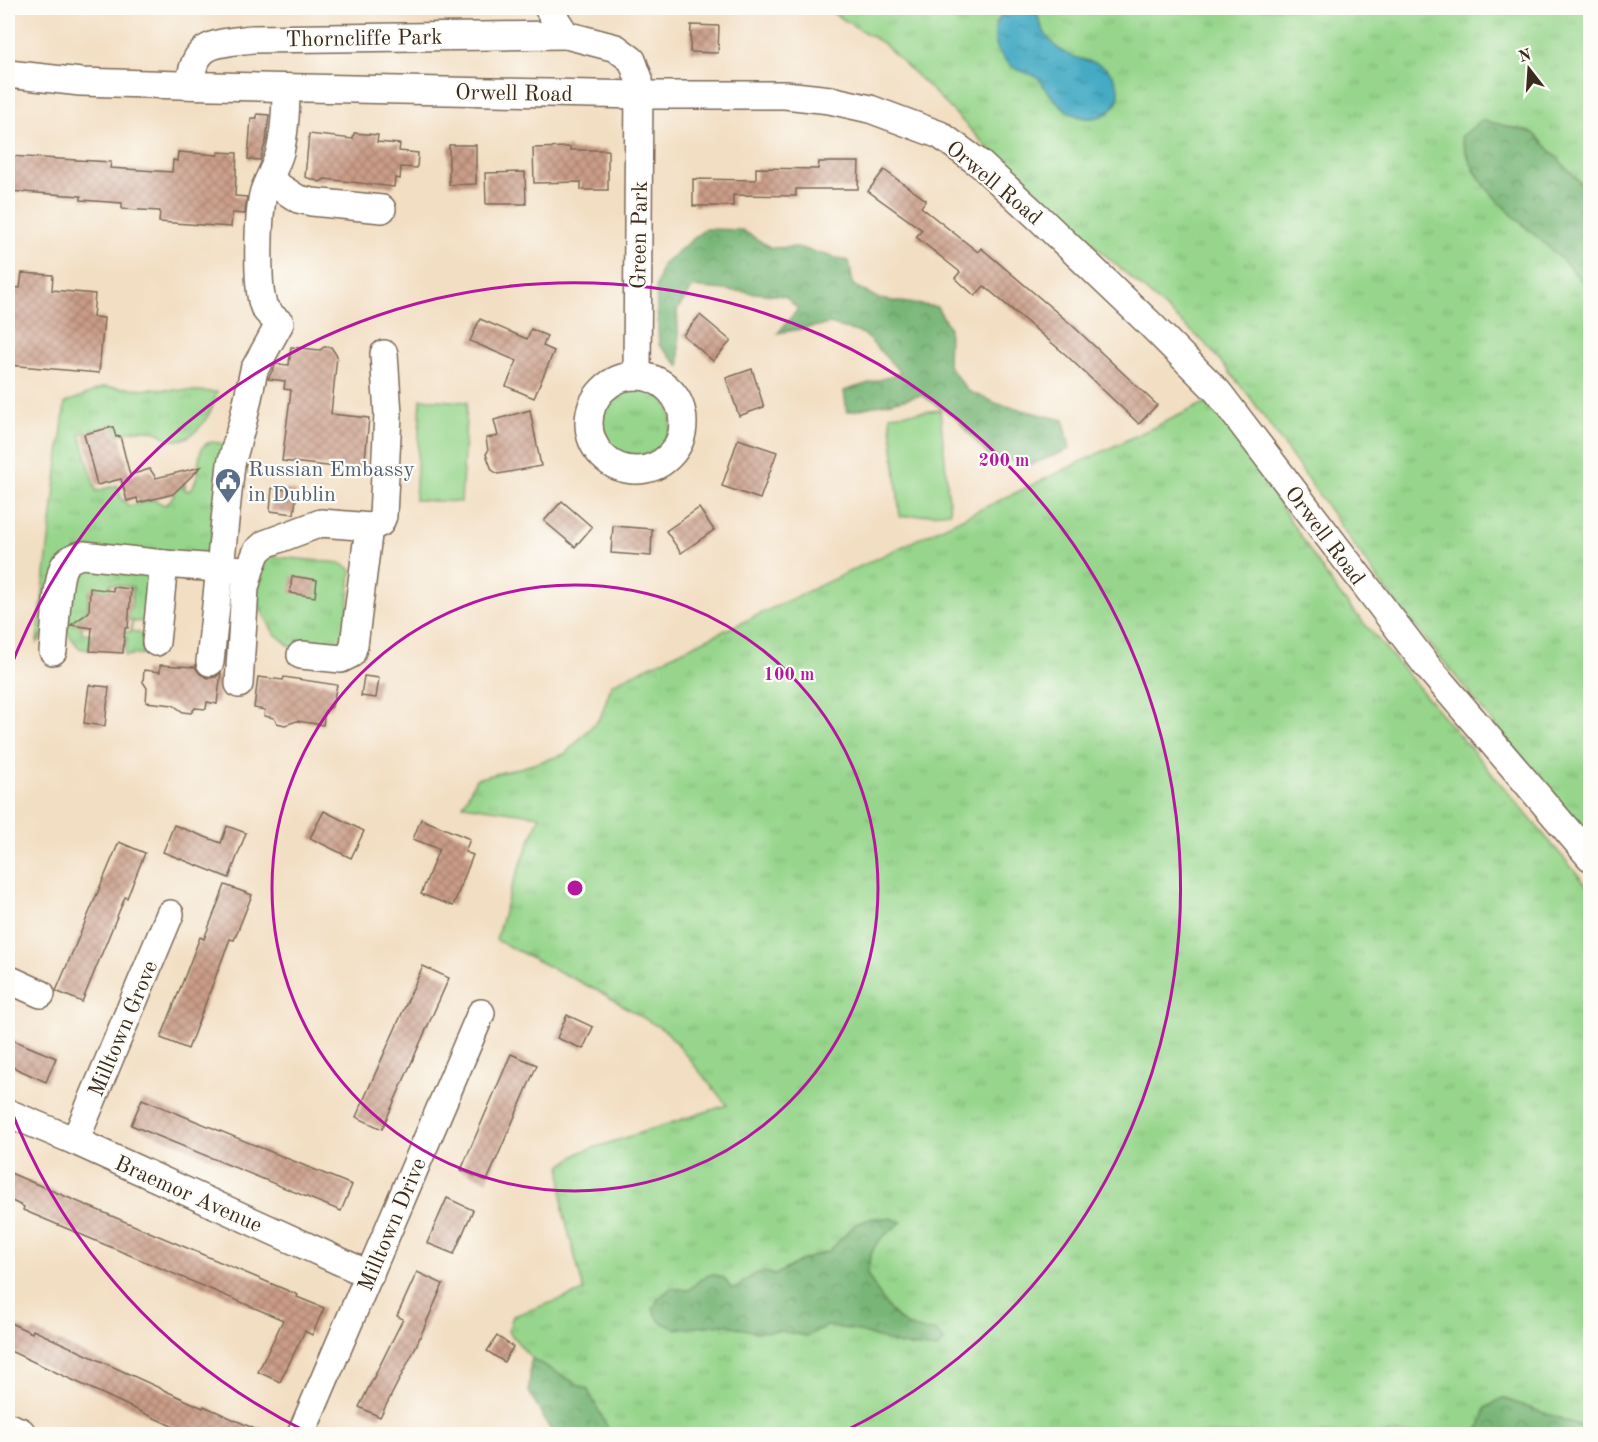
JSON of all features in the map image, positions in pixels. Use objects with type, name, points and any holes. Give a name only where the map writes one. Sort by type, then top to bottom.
[{"type":"main road","points":[[8,1430],[19,1434]]},
{"type":"street","points":[[548,8],[566,35]]},
{"type":"street","name":"Thorncliffe Park","points":[[190,85],[193,63],[203,50],[218,44],[252,39],[566,35],[616,48],[632,60],[639,79],[640,95]]},
{"type":"street","name":"Orwell Road","points":[[8,74],[81,82],[286,88],[640,95],[785,95],[830,100],[870,109],[940,135],[979,163],[1141,315],[1218,392],[1427,666],[1590,857]]},
{"type":"street","points":[[210,662],[231,464],[254,370],[258,359],[280,323],[270,316],[263,305],[260,293],[259,222],[265,190],[279,155],[283,136],[286,88]]},
{"type":"street","name":"Green Park","points":[[637,376],[640,95]]},
{"type":"street","points":[[269,180],[287,193],[305,200],[382,209]]},
{"type":"street","points":[[239,684],[245,588],[257,551],[265,544],[321,523],[369,526],[380,523],[383,516],[388,414],[384,354]]},
{"type":"street","points":[[301,655],[341,659],[351,654],[369,526]]},
{"type":"street","points":[[54,651],[61,573],[69,560],[75,556],[244,570],[251,566]]},
{"type":"street","points":[[156,642],[164,564]]},
{"type":"street","name":"Milltown Grove","points":[[75,1141],[170,914]]},
{"type":"street","points":[[8,979],[41,994]]},
{"type":"street","name":"Milltown Drive","points":[[301,1434],[481,1013]]},
{"type":"street","name":"Braemor Avenue","points":[[8,1113],[75,1141],[370,1275]]},
{"type":"green space","points":[[824,8],[1590,8],[1590,835],[1526,764],[1382,585],[1250,397],[1207,345],[1010,171],[884,44]]},
{"type":"green space","points":[[1482,120],[1534,133],[1590,193],[1590,292],[1556,254],[1500,203],[1470,162],[1461,137]]},
{"type":"green space","points":[[705,229],[742,230],[771,248],[797,247],[849,261],[853,285],[879,299],[937,307],[949,327],[948,365],[968,391],[998,404],[1064,420],[1070,449],[1030,465],[988,455],[956,418],[922,395],[847,412],[844,391],[901,373],[864,334],[830,324],[778,333],[798,309],[785,296],[693,287],[677,310],[680,366],[659,345],[656,288],[662,265]]},
{"type":"green space","points":[[643,386],[656,392],[665,401],[669,407],[671,421],[669,435],[661,446],[650,454],[629,456],[611,446],[603,435],[601,414],[611,396],[622,388]]},
{"type":"green space","points":[[104,387],[217,392],[212,408],[202,425],[188,437],[180,440],[171,440],[159,433],[143,430],[117,435],[114,424],[80,434],[96,491],[118,485],[122,501],[125,500],[127,506],[155,500],[164,505],[168,503],[174,495],[173,490],[183,487],[185,482],[185,489],[188,491],[193,487],[203,446],[213,442],[232,447],[208,556],[88,548],[45,633],[37,643],[65,403]]},
{"type":"green space","points":[[421,399],[467,402],[461,502],[415,500]]},
{"type":"green space","points":[[1205,403],[1228,425],[1335,589],[1590,889],[1590,1434],[553,1434],[529,1391],[531,1358],[508,1331],[513,1316],[584,1291],[563,1211],[561,1166],[581,1152],[727,1105],[667,1032],[602,993],[496,940],[510,891],[540,816],[463,805],[476,779],[565,754],[600,718],[612,684]]},
{"type":"green space","points":[[940,410],[950,512],[900,517],[890,415]]},
{"type":"green space","points":[[268,556],[340,563],[348,567],[351,571],[345,647],[291,647],[274,633],[261,610],[255,590]]},
{"type":"green space","points":[[79,563],[151,573],[146,621],[132,622],[132,631],[141,633],[143,636],[143,654],[125,656],[127,638],[118,636],[119,631],[131,632],[132,620],[125,619],[131,610],[133,587],[110,584],[110,591],[94,588],[89,592],[87,611],[81,616],[81,628],[82,633],[91,634],[89,650],[79,648],[67,632],[69,580]]},
{"type":"green space","points":[[873,1218],[890,1218],[902,1222],[877,1243],[871,1255],[867,1274],[886,1305],[901,1321],[910,1327],[935,1331],[945,1341],[937,1349],[900,1345],[854,1330],[827,1326],[807,1336],[779,1331],[755,1332],[725,1324],[677,1329],[660,1322],[653,1309],[659,1298],[671,1288],[689,1290],[701,1279],[712,1274],[724,1278],[731,1288],[736,1288],[758,1273],[775,1275],[800,1261],[829,1251],[856,1224]]},
{"type":"green space","points":[[531,1358],[588,1390],[611,1434],[553,1434],[529,1391]]},
{"type":"green space","points":[[1502,1398],[1590,1429],[1590,1434],[1481,1434],[1479,1430],[1486,1408]]},
{"type":"water","points":[[1008,8],[1036,8],[1044,31],[1050,41],[1060,50],[1068,55],[1101,65],[1108,70],[1119,91],[1118,100],[1112,109],[1093,118],[1078,116],[1055,99],[1037,77],[1018,70],[1008,63],[997,47],[995,31],[1001,15]]},
{"type":"building","points":[[691,25],[719,26],[718,53],[690,52]]},
{"type":"building","points":[[257,114],[269,115],[266,141],[260,160],[248,159],[251,118],[257,118]]},
{"type":"building","points":[[354,133],[378,135],[377,142],[400,144],[399,151],[418,153],[417,168],[401,167],[400,179],[395,178],[394,187],[325,179],[320,182],[305,177],[309,134],[353,139]]},
{"type":"building","points":[[449,145],[476,145],[476,184],[449,185]]},
{"type":"building","points":[[570,147],[570,150],[608,150],[608,190],[581,190],[581,182],[534,183],[533,148]]},
{"type":"building","points":[[178,152],[218,155],[218,152],[237,153],[235,196],[247,197],[245,214],[232,213],[231,227],[159,222],[160,211],[122,209],[122,203],[81,200],[81,196],[8,191],[8,156],[111,162],[110,168],[172,172],[173,160],[177,161]]},
{"type":"building","points":[[819,162],[859,162],[858,189],[796,189],[796,196],[733,195],[733,206],[693,206],[693,179],[756,180],[756,168],[818,169]]},
{"type":"building","points":[[884,170],[926,200],[921,207],[978,252],[981,248],[1073,326],[1157,405],[1139,424],[1065,354],[984,286],[975,296],[955,278],[960,272],[916,237],[922,230],[868,191]]},
{"type":"building","points":[[525,172],[526,204],[486,204],[485,173]]},
{"type":"building","points":[[22,273],[53,275],[52,290],[95,294],[93,317],[104,318],[99,373],[8,365],[11,287],[20,288]]},
{"type":"building","points":[[700,315],[731,341],[713,361],[683,335]]},
{"type":"building","points":[[480,319],[527,339],[531,329],[547,336],[543,346],[554,351],[534,398],[506,386],[517,361],[470,341]]},
{"type":"building","points":[[291,347],[320,350],[324,347],[331,347],[337,356],[331,414],[369,418],[364,470],[282,461],[291,390],[284,389],[285,381],[268,379],[276,364],[289,365]]},
{"type":"building","points":[[752,369],[764,407],[739,416],[726,378]]},
{"type":"building","points":[[530,410],[541,466],[498,474],[492,470],[486,454],[488,451],[486,438],[498,436],[494,420]]},
{"type":"building","points":[[113,427],[116,437],[120,436],[130,475],[150,469],[156,478],[201,467],[173,494],[138,503],[137,498],[127,501],[121,479],[97,485],[84,434]]},
{"type":"building","points":[[738,439],[777,452],[760,499],[722,486]]},
{"type":"building","points":[[272,488],[297,491],[294,514],[270,511]]},
{"type":"building","points":[[562,501],[592,527],[575,547],[544,521]]},
{"type":"building","points":[[699,508],[714,530],[681,553],[666,531]]},
{"type":"building","points":[[613,526],[652,529],[651,556],[611,553]]},
{"type":"building","points":[[292,576],[317,580],[315,597],[290,593]]},
{"type":"building","points":[[113,587],[131,589],[128,628],[125,628],[123,653],[90,651],[92,628],[71,625],[89,612],[90,588],[113,591]]},
{"type":"building","points":[[160,665],[195,667],[200,674],[208,678],[216,677],[221,672],[217,704],[207,702],[206,709],[195,708],[191,713],[183,712],[173,705],[146,702],[147,688],[143,682],[144,670],[160,672]]},
{"type":"building","points":[[364,676],[379,678],[376,698],[361,696]]},
{"type":"building","points":[[258,677],[283,680],[284,677],[337,685],[332,707],[325,711],[323,725],[297,721],[285,725],[277,723],[274,718],[264,716],[265,710],[254,708]]},
{"type":"building","points":[[89,685],[109,687],[105,726],[84,723]]},
{"type":"building","points":[[324,811],[364,831],[351,858],[310,838]]},
{"type":"building","points":[[421,819],[470,839],[465,852],[473,855],[453,906],[421,894],[439,849],[413,839]]},
{"type":"building","points":[[174,825],[221,843],[227,826],[246,833],[229,878],[163,852]]},
{"type":"building","points":[[119,842],[145,853],[82,1002],[56,991]]},
{"type":"building","points":[[225,885],[252,895],[234,940],[230,939],[188,1049],[161,1038],[200,937],[204,939]]},
{"type":"building","points":[[423,966],[449,978],[382,1129],[356,1117]]},
{"type":"building","points":[[567,1015],[593,1027],[583,1049],[557,1038]]},
{"type":"building","points":[[8,1038],[56,1058],[46,1082],[8,1065]]},
{"type":"building","points":[[511,1054],[537,1065],[487,1181],[461,1170]]},
{"type":"building","points":[[142,1099],[352,1185],[341,1211],[131,1125]]},
{"type":"building","points":[[8,1172],[324,1308],[312,1335],[305,1331],[280,1382],[258,1372],[283,1320],[23,1210],[24,1207],[8,1199]]},
{"type":"building","points":[[447,1198],[473,1210],[454,1254],[427,1243]]},
{"type":"building","points":[[417,1272],[443,1284],[414,1351],[380,1417],[359,1407],[403,1319],[397,1316]]},
{"type":"building","points":[[8,1322],[32,1333],[33,1330],[203,1408],[204,1406],[266,1434],[196,1434],[179,1427],[178,1429],[8,1350]]},
{"type":"building","points":[[497,1336],[513,1347],[504,1362],[487,1351]]},
{"type":"place","name":"Russian Embassy in Dublin","points":[[228,504]]}]
